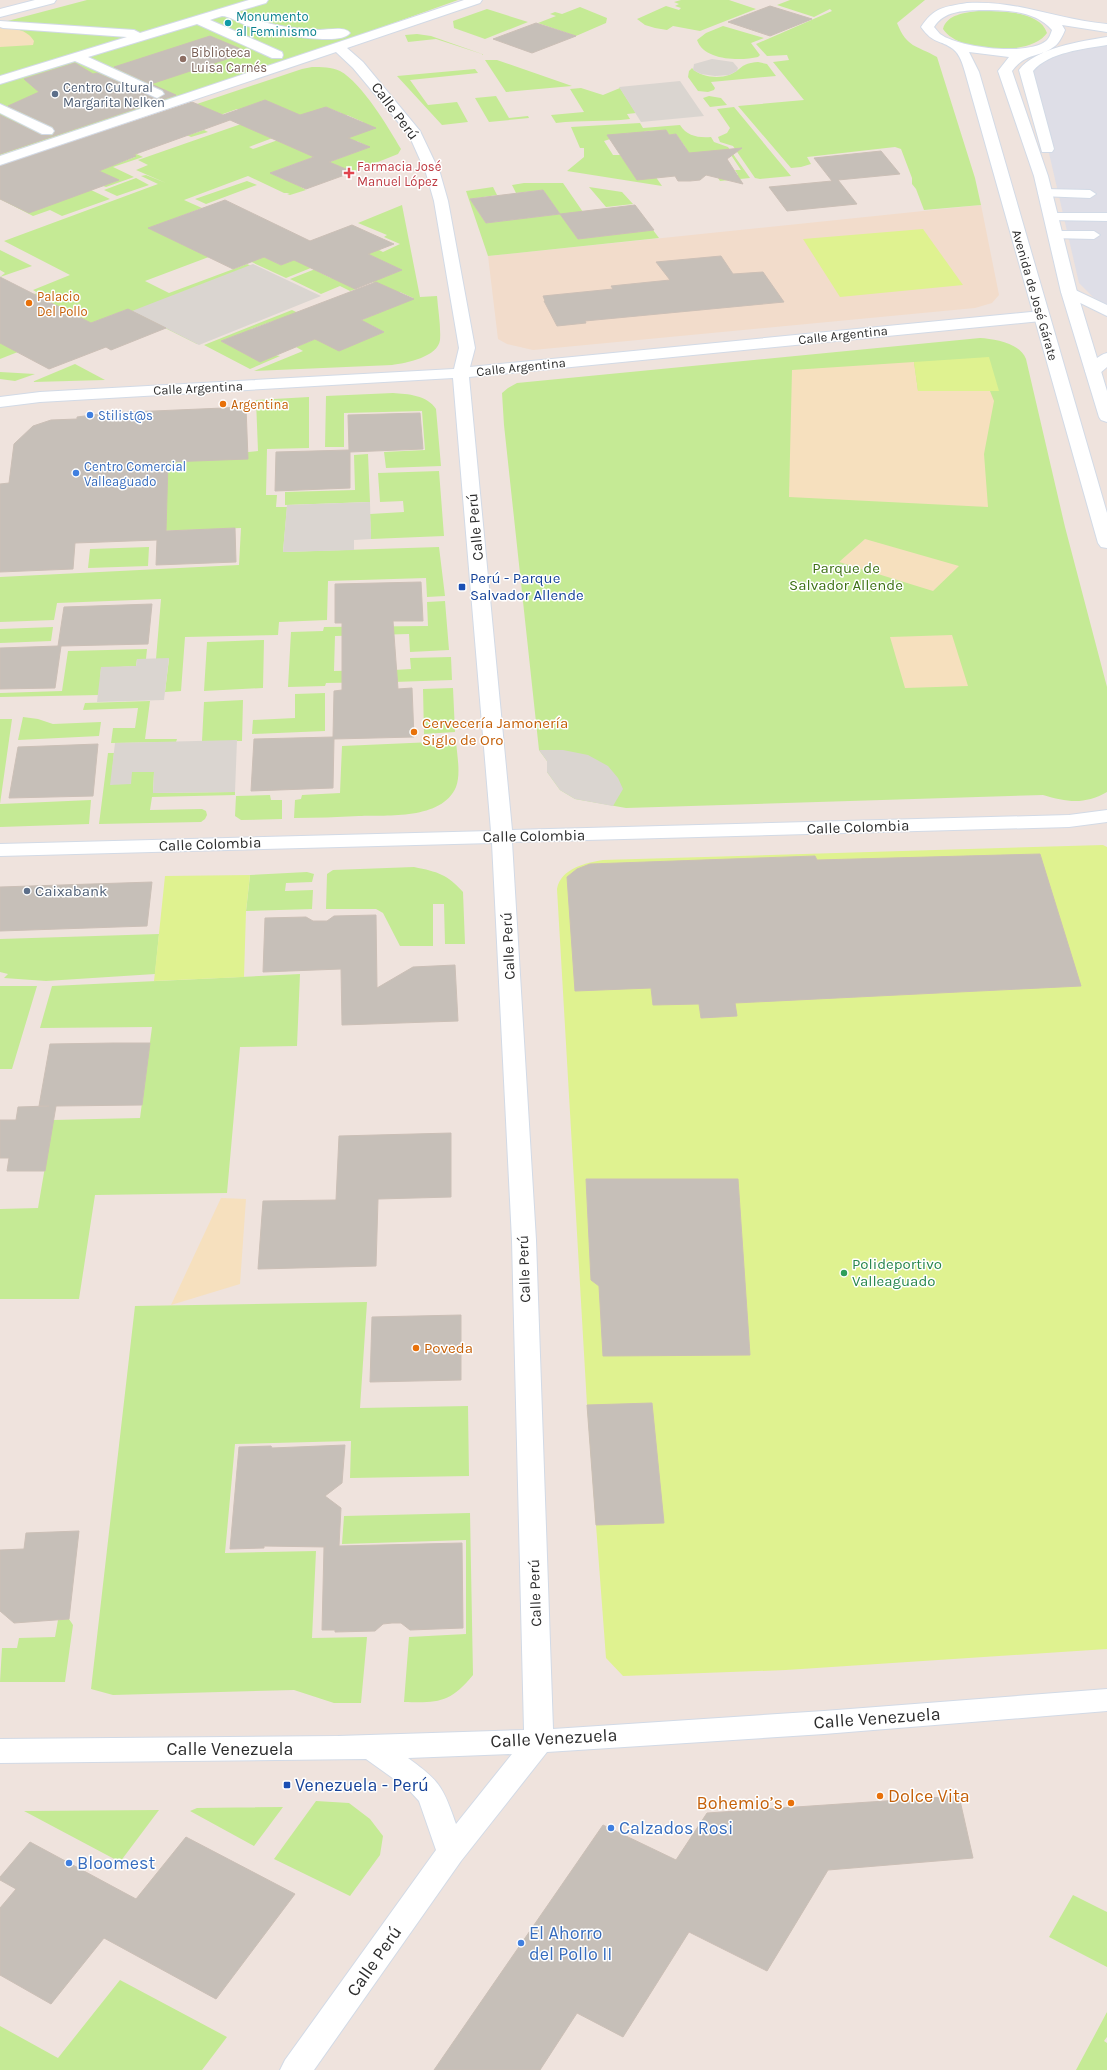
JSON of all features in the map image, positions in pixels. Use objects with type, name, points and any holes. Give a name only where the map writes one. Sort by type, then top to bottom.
[{"type":"street","points":[[2,19],[50,0]]},
{"type":"street","points":[[0,80],[141,35],[262,0]]},
{"type":"street","points":[[0,161],[476,0]]},
{"type":"street","points":[[988,0],[1007,7],[1028,11],[1068,23],[1107,28]]},
{"type":"street","points":[[1007,7],[945,6],[929,22],[930,32],[937,39],[959,48],[993,52],[1029,51]]},
{"type":"street","points":[[223,12],[270,30],[314,35],[344,33]]},
{"type":"street","points":[[1044,17],[1052,22],[1059,30],[1059,35],[1054,41],[1046,46]]},
{"type":"street","points":[[2,19],[141,35]]},
{"type":"street","points":[[197,19],[277,55]]},
{"type":"street","points":[[224,31],[251,23]]},
{"type":"street","points":[[241,39],[270,30]]},
{"type":"street","points":[[1107,38],[1072,40],[1029,51],[1013,60],[1005,71],[1041,176],[1069,292],[1107,417]]},
{"type":"street","points":[[1041,176],[1048,166],[1048,156],[1026,70],[1029,65],[1038,59],[1078,46],[1107,41]]},
{"type":"street","name":"Calle Perú","points":[[296,2070],[451,1852],[539,1741],[524,1240],[502,836],[461,373],[467,348],[441,201],[433,174],[415,134],[358,65],[338,47]]},
{"type":"street","name":"Avenida de José Gárate","points":[[959,48],[968,59],[972,72],[1107,543]]},
{"type":"street","points":[[74,56],[157,94]]},
{"type":"street","points":[[0,108],[47,131]]},
{"type":"street","points":[[0,123],[30,137]]},
{"type":"street","points":[[1069,292],[1107,310]]},
{"type":"street","name":"Calle Argentina","points":[[0,402],[40,397],[461,373],[1041,316]]},
{"type":"street","points":[[1093,371],[1107,358]]},
{"type":"street","name":"Calle Colombia","points":[[0,850],[1069,821],[1107,816]]},
{"type":"street","name":"Calle Colombia","points":[[1069,821],[1107,830]]},
{"type":"street","name":"Calle Venezuela","points":[[0,1751],[371,1747],[539,1741],[960,1712],[1107,1700]]},
{"type":"street","points":[[371,1747],[418,1781],[431,1795],[451,1852]]},
{"type":"lane","points":[[1044,193],[1090,194]]},
{"type":"lane","points":[[1050,217],[1107,217]]},
{"type":"lane","points":[[1055,235],[1094,235]]},
{"type":"shaded area","points":[[1107,44],[1107,306],[1093,297],[1079,283],[1030,71],[1038,63],[1063,54]]},
{"type":"shaded area","points":[[712,59],[733,62],[738,68],[737,71],[729,75],[715,76],[701,74],[693,70],[694,64]]},
{"type":"shaded area","points":[[680,81],[704,116],[641,122],[619,87]]},
{"type":"shaded area","points":[[981,205],[999,295],[992,303],[975,308],[533,350],[507,344],[498,339],[488,256]]},
{"type":"shaded area","points":[[253,264],[321,296],[199,345],[132,311]]},
{"type":"shaded area","points":[[370,502],[371,539],[354,540],[354,550],[283,552],[287,505]]},
{"type":"shaded area","points":[[169,658],[164,700],[97,702],[101,667],[136,666],[137,659]]},
{"type":"shaded area","points":[[237,740],[235,792],[153,793],[154,772],[132,772],[131,784],[110,785],[115,743]]},
{"type":"shaded area","points":[[539,750],[563,750],[588,755],[608,766],[618,778],[623,789],[613,806],[575,799],[560,790],[547,772],[547,761]]},
{"type":"green space","points":[[87,0],[458,0],[343,41],[0,155],[0,23]]},
{"type":"green space","points":[[681,0],[729,0],[756,9],[700,31],[673,26],[667,30],[655,28],[645,25],[637,19],[666,6],[679,10],[681,8],[675,6],[679,4],[674,2]]},
{"type":"green space","points":[[790,0],[925,0],[897,23],[909,42],[937,57],[975,178],[981,205],[924,210],[916,189],[912,184],[912,178],[901,149],[895,147],[807,157],[811,164],[791,168],[738,106],[804,100],[773,62],[789,60],[787,55],[767,56],[756,44],[832,11],[830,9],[814,17],[777,5]]},
{"type":"green space","points":[[580,7],[607,18],[606,23],[576,36],[538,23],[556,16],[550,14],[555,12],[562,14]]},
{"type":"green space","points":[[487,9],[528,22],[485,39],[454,28],[453,21]]},
{"type":"green space","points":[[978,11],[1017,13],[1027,16],[1043,25],[1047,33],[1039,41],[1026,46],[1011,49],[995,49],[963,43],[951,37],[943,29],[948,20],[952,17]]},
{"type":"green space","points":[[723,26],[764,38],[751,43],[760,55],[758,57],[742,59],[724,58],[715,56],[701,47],[697,40],[706,33]]},
{"type":"green space","points":[[417,34],[431,36],[485,55],[436,39],[408,42],[405,35]]},
{"type":"green space","points":[[485,60],[497,60],[572,86],[506,92]]},
{"type":"green space","points":[[758,62],[767,64],[776,76],[711,82],[715,88],[714,90],[708,92],[698,91],[688,77],[689,71],[692,68],[704,75],[720,77],[733,73],[744,65]]},
{"type":"green space","points":[[312,67],[340,71],[357,85],[374,106],[396,140],[401,149],[398,154],[353,172],[327,163],[369,147],[357,141],[352,143],[345,139],[363,122],[347,115],[342,117],[341,113],[326,107],[303,116],[237,109],[178,130],[189,135],[204,130],[208,132],[191,137],[152,119],[302,69]]},
{"type":"green space","points":[[475,69],[478,73],[410,80],[428,105],[457,102],[468,122],[442,125],[397,76]]},
{"type":"green space","points":[[581,88],[603,95],[620,88],[636,113],[627,114],[630,119],[556,123],[551,115],[584,112],[570,89]]},
{"type":"green space","points":[[496,96],[509,118],[528,116],[529,118],[489,122],[475,98]]},
{"type":"green space","points":[[709,96],[721,98],[727,105],[710,107],[703,98]]},
{"type":"green space","points":[[734,107],[791,176],[760,179],[755,178],[733,146],[720,142],[718,137],[727,133],[730,128],[717,109]]},
{"type":"green space","points":[[244,123],[302,127],[249,147],[253,149],[297,133],[322,154],[270,173],[283,179],[285,178],[306,190],[290,195],[287,194],[290,193],[284,193],[248,176],[184,200],[202,208],[149,228],[264,257],[281,265],[296,259],[343,255],[286,278],[215,245],[222,252],[145,281],[169,293],[247,264],[316,296],[197,344],[125,310],[0,359],[0,340],[34,294],[38,293],[33,290],[70,275],[4,241],[158,184],[141,176],[146,175],[166,183],[136,170],[148,165],[138,160]]},
{"type":"green space","points":[[640,123],[643,128],[680,125],[686,132],[693,136],[711,137],[714,142],[728,147],[750,178],[720,181],[718,178],[738,175],[735,170],[741,170],[731,155],[682,154],[686,148],[676,134],[669,135],[666,130],[646,131],[631,138],[628,133],[604,141],[613,155],[620,155],[623,159],[651,170],[662,186],[567,171],[584,157],[584,148],[580,148],[571,127]]},
{"type":"green space","points":[[99,137],[143,157],[113,167],[134,177],[106,187],[103,186],[118,180],[90,174],[135,157]]},
{"type":"green space","points":[[136,178],[149,185],[117,196],[104,190]]},
{"type":"green space","points":[[247,181],[257,185],[206,204],[195,199]]},
{"type":"green space","points":[[524,183],[563,183],[583,212],[573,232],[578,239],[653,230],[659,238],[488,256],[466,191],[493,187],[497,195],[470,199],[486,223],[560,214],[543,190],[516,193],[512,185]]},
{"type":"green space","points":[[589,187],[622,192],[633,204],[606,207]]},
{"type":"green space","points":[[91,190],[110,199],[62,216],[50,210],[33,216],[0,199],[0,197]]},
{"type":"green space","points":[[402,205],[420,297],[437,296],[440,340],[434,351],[428,355],[405,363],[392,365],[254,371],[303,351],[296,347],[320,337],[368,338],[384,332],[371,325],[364,328],[357,322],[413,298],[400,292],[393,295],[386,289],[372,282],[375,281],[372,279],[378,277],[382,278],[401,270],[361,251],[373,247],[383,252],[400,244],[384,237],[387,235],[358,223]]},
{"type":"green space","points":[[923,229],[963,285],[840,297],[803,239]]},
{"type":"green space","points":[[0,250],[32,266],[0,277],[5,273],[0,270]]},
{"type":"green space","points":[[333,262],[319,272],[331,278],[334,277],[356,289],[350,291],[340,286],[321,294],[290,279]]},
{"type":"green space","points":[[292,310],[317,322],[286,327],[273,321],[251,329],[247,334],[243,333],[221,341],[234,348],[280,356],[250,369],[204,345]]},
{"type":"green space","name":"Parque de Salvador Allende","points":[[980,338],[993,339],[1013,346],[1023,354],[1026,359],[1065,527],[1107,687],[1107,792],[1083,801],[1068,801],[1043,795],[626,808],[575,799],[560,790],[547,772],[547,761],[539,750],[504,425],[502,393],[517,383]]},
{"type":"green space","points":[[989,357],[999,391],[918,391],[914,362]]},
{"type":"green space","points":[[75,364],[105,380],[32,382]]},
{"type":"green space","points":[[0,372],[35,374],[15,381],[0,379]]},
{"type":"green space","points":[[393,393],[417,396],[428,401],[436,409],[441,466],[386,468],[384,452],[425,450],[422,411],[344,413],[344,447],[325,447],[326,396]]},
{"type":"green space","points":[[309,397],[309,448],[267,449],[266,495],[277,495],[276,507],[287,507],[283,552],[439,547],[445,596],[427,597],[426,578],[328,581],[327,620],[279,622],[278,635],[185,637],[181,691],[165,692],[169,659],[156,659],[161,599],[57,603],[54,620],[0,622],[0,577],[239,565],[241,528],[157,531],[141,463],[258,451],[256,400]]},
{"type":"green space","points":[[368,454],[370,502],[285,505],[285,492],[355,490],[354,455]]},
{"type":"green space","points":[[439,471],[444,536],[371,539],[370,514],[404,512],[403,501],[380,502],[378,473]]},
{"type":"green space","points":[[149,547],[148,566],[88,568],[90,549]]},
{"type":"green space","points":[[445,601],[449,650],[410,652],[409,634],[335,636],[334,671],[381,670],[381,682],[326,683],[325,686],[288,687],[291,632],[323,631],[324,627],[428,626],[427,602]]},
{"type":"green space","points":[[53,627],[51,641],[0,643],[0,629]]},
{"type":"green space","points":[[264,640],[263,688],[204,691],[207,642]]},
{"type":"green space","points":[[147,649],[146,659],[137,659],[136,666],[101,668],[99,695],[0,697],[0,693],[62,691],[68,651]]},
{"type":"green space","points":[[451,657],[452,680],[394,682],[394,670],[411,669],[410,658]]},
{"type":"green space","points":[[453,688],[455,732],[424,734],[423,689]]},
{"type":"green space","points":[[325,693],[325,731],[252,734],[253,720],[295,718],[295,694]]},
{"type":"green space","points":[[243,700],[242,741],[202,741],[204,702]]},
{"type":"green space","points":[[150,701],[145,739],[177,739],[176,742],[111,743],[113,728],[135,728],[138,708],[83,710],[85,703]]},
{"type":"green space","points":[[23,717],[38,719],[53,724],[101,722],[99,736],[18,740]]},
{"type":"green space","points":[[0,719],[12,719],[0,804]]},
{"type":"green space","points":[[456,741],[458,776],[456,787],[449,798],[439,805],[413,814],[294,818],[295,800],[301,799],[302,795],[340,793],[342,746]]},
{"type":"green space","points":[[108,753],[114,753],[111,785],[132,772],[154,772],[153,793],[235,792],[235,795],[152,797],[150,810],[202,809],[206,811],[207,815],[201,822],[99,824]]},
{"type":"green space","points":[[270,795],[271,800],[282,800],[282,819],[241,820],[235,816],[236,796]]},
{"type":"green space","points":[[91,800],[89,824],[0,827],[0,804]]},
{"type":"green space","name":"Polideportivo Valleaguado","points":[[1103,845],[1107,847],[1107,1649],[786,1670],[623,1676],[606,1658],[587,1405],[557,889],[559,882],[563,876],[575,868],[603,860]]},
{"type":"green space","points":[[414,867],[430,870],[447,877],[463,892],[465,944],[445,944],[444,904],[433,904],[433,946],[400,946],[383,913],[376,909],[326,909],[327,874],[333,870]]},
{"type":"green space","points":[[307,872],[314,874],[312,882],[286,883],[285,891],[313,890],[312,909],[246,911],[250,875]]},
{"type":"green space","points":[[250,875],[246,911],[244,977],[154,981],[165,876]]},
{"type":"green space","points":[[159,934],[155,974],[46,981],[4,978],[8,974],[0,972],[0,939]]},
{"type":"green space","points":[[300,974],[297,1046],[240,1047],[227,1193],[95,1195],[79,1299],[0,1299],[0,1209],[38,1208],[53,1120],[140,1118],[152,1027],[40,1028],[52,986]]},
{"type":"green space","points":[[0,986],[37,986],[12,1069],[0,1069]]},
{"type":"green space","points":[[367,1302],[360,1408],[468,1406],[469,1476],[350,1478],[351,1441],[235,1444],[225,1553],[316,1551],[312,1638],[367,1637],[361,1703],[334,1703],[294,1690],[113,1695],[91,1689],[135,1306]]},
{"type":"green space","points":[[470,1513],[473,1675],[457,1691],[443,1699],[426,1702],[404,1702],[409,1637],[466,1634],[466,1540],[342,1544],[344,1516]]},
{"type":"green space","points":[[69,1619],[73,1625],[65,1682],[0,1682],[2,1648],[17,1648],[19,1638],[55,1637],[58,1620]]},
{"type":"green space","points":[[316,1801],[349,1803],[370,1819],[383,1836],[380,1855],[350,1896],[274,1859]]},
{"type":"green space","points":[[283,1807],[254,1846],[190,1811],[197,1808]]},
{"type":"green space","points":[[159,1810],[120,1862],[24,1811]]},
{"type":"green space","points":[[1073,1895],[1107,1912],[1107,1967],[1049,1937]]},
{"type":"green space","points":[[120,1980],[227,2037],[202,2070],[0,2070],[0,2026],[58,2058]]},
{"type":"green space","points":[[1107,2012],[1107,2037],[1104,2041],[1107,2043],[1107,2070],[1076,2070]]},
{"type":"sand","points":[[0,28],[15,29],[28,34],[34,41],[33,45],[0,47]]},
{"type":"sand","points":[[914,362],[918,391],[990,391],[994,401],[984,454],[988,507],[789,497],[792,370]]},
{"type":"sand","points":[[865,539],[959,566],[933,591],[839,562]]},
{"type":"sand","points":[[952,635],[968,686],[905,688],[890,637]]},
{"type":"sand","points":[[221,1198],[246,1199],[240,1284],[171,1305]]},
{"type":"building","points":[[770,6],[812,19],[770,36],[728,22]]},
{"type":"building","points":[[536,23],[576,36],[532,53],[493,39]]},
{"type":"building","points":[[210,36],[248,52],[151,84],[176,95],[0,154],[0,115],[41,135],[52,136],[55,132],[53,127],[8,106],[39,92],[24,79],[75,63],[93,74],[97,73],[158,99],[165,94],[163,90],[114,67]]},
{"type":"building","points":[[265,100],[300,115],[326,107],[376,128],[348,138],[370,147],[329,162],[353,172],[306,189],[270,173],[314,157],[230,120],[133,155],[136,156],[99,171],[119,180],[29,213],[0,199],[0,166],[192,102],[223,115]]},
{"type":"building","points":[[666,130],[669,135],[676,134],[689,153],[742,148],[727,159],[743,184],[706,175],[700,180],[690,181],[678,181],[675,176],[637,180],[607,135]]},
{"type":"building","points":[[881,151],[900,174],[838,180],[857,204],[787,211],[769,187],[832,181],[814,158]]},
{"type":"building","points":[[543,190],[560,214],[486,223],[470,199]]},
{"type":"building","points":[[225,200],[310,241],[352,225],[394,244],[368,254],[402,270],[355,289],[294,260],[281,265],[264,257],[233,269],[148,228]]},
{"type":"building","points":[[635,205],[654,230],[578,239],[560,214]]},
{"type":"building","points":[[721,256],[733,274],[763,272],[784,302],[585,321],[586,323],[557,326],[544,301],[543,296],[613,289],[611,286],[670,280],[656,262]]},
{"type":"building","points":[[0,277],[91,323],[128,309],[166,328],[111,350],[106,347],[49,369],[0,343]]},
{"type":"building","points":[[376,282],[414,299],[361,320],[384,332],[339,351],[315,339],[260,362],[221,341]]},
{"type":"building","points":[[246,407],[248,459],[168,462],[166,531],[235,528],[236,562],[156,565],[157,540],[75,543],[73,569],[0,572],[0,484],[9,483],[14,444],[33,426],[51,420],[77,419],[77,417],[108,413]]},
{"type":"building","points":[[420,413],[423,449],[350,452],[350,488],[275,491],[276,452],[349,450],[348,415]]},
{"type":"building","points":[[421,582],[423,621],[393,621],[398,689],[412,688],[414,737],[334,739],[333,788],[251,791],[254,739],[333,737],[334,691],[342,690],[342,623],[335,623],[335,584]]},
{"type":"building","points":[[152,604],[148,644],[61,646],[55,688],[0,689],[0,648],[58,646],[64,607]]},
{"type":"building","points":[[98,744],[93,796],[9,798],[18,747]]},
{"type":"building","points":[[1040,854],[1081,986],[735,1003],[737,1016],[701,1018],[699,1004],[653,1005],[651,988],[575,991],[567,877],[577,869],[590,864],[815,856],[817,860]]},
{"type":"building","points":[[152,882],[147,926],[0,931],[0,887]]},
{"type":"building","points":[[376,915],[377,988],[413,967],[455,965],[458,1021],[342,1025],[341,969],[263,972],[265,918],[306,917],[313,921],[327,921],[334,916]]},
{"type":"building","points":[[150,1043],[142,1105],[56,1106],[45,1171],[7,1171],[9,1158],[0,1158],[0,1120],[16,1120],[18,1107],[49,1106],[39,1106],[50,1044]]},
{"type":"building","points":[[451,1133],[451,1197],[378,1199],[376,1266],[258,1269],[263,1201],[336,1200],[339,1136]]},
{"type":"building","points":[[586,1179],[738,1179],[750,1355],[603,1356],[599,1286],[591,1280]]},
{"type":"building","name":"Poveda","points":[[461,1315],[461,1380],[370,1382],[372,1317]]},
{"type":"building","points":[[652,1403],[664,1523],[596,1525],[587,1405]]},
{"type":"building","points":[[345,1445],[342,1483],[325,1496],[341,1508],[339,1546],[462,1543],[463,1628],[410,1630],[401,1623],[392,1623],[383,1624],[375,1631],[335,1632],[335,1630],[322,1630],[324,1547],[326,1547],[264,1546],[264,1548],[230,1549],[239,1447],[271,1446],[272,1448]]},
{"type":"building","points":[[79,1531],[69,1619],[14,1623],[0,1611],[0,1550],[24,1549],[26,1533]]},
{"type":"building","points":[[959,1796],[973,1858],[828,1870],[767,1971],[689,1932],[623,2037],[577,2013],[540,2070],[434,2070],[603,1825],[676,1860],[707,1813]]},
{"type":"building","points":[[186,1837],[295,1894],[216,1999],[104,1938],[51,2004],[0,1975],[0,1908],[16,1889],[0,1880],[0,1877],[30,1842],[136,1899]]},
{"type":"place","name":"Monumento al Feminismo","points":[[228,23]]},
{"type":"place","name":"Biblioteca Luisa Carnés","points":[[183,59]]},
{"type":"place","name":"Centro Cultural Margarita Nelken","points":[[55,94]]},
{"type":"place","name":"Farmacia José Manuel López","points":[[349,173]]},
{"type":"place","name":"Palacio Del Pollo","points":[[29,303]]},
{"type":"place","name":"Argentina","points":[[223,404]]},
{"type":"place","name":"Stilist@s","points":[[90,415]]},
{"type":"place","name":"Centro Comercial Valleaguado","points":[[76,473]]},
{"type":"place","name":"Perú - Parque Salvador Allende","points":[[462,587]]},
{"type":"place","name":"Cervecería Jamonería Siglo de Oro","points":[[414,732]]},
{"type":"place","name":"Caixabank","points":[[27,891]]},
{"type":"place","name":"Polideportivo Valleaguado","points":[[844,1273]]},
{"type":"place","name":"Poveda","points":[[416,1348]]},
{"type":"place","name":"Venezuela - Perú","points":[[287,1785]]},
{"type":"place","name":"Dolce Vita","points":[[880,1796]]},
{"type":"place","name":"Bohemio’s","points":[[791,1803]]},
{"type":"place","name":"Calzados Rosi","points":[[611,1828]]},
{"type":"place","name":"Bloomest","points":[[69,1863]]},
{"type":"place","name":"El Ahorro del Pollo II","points":[[521,1943]]}]
